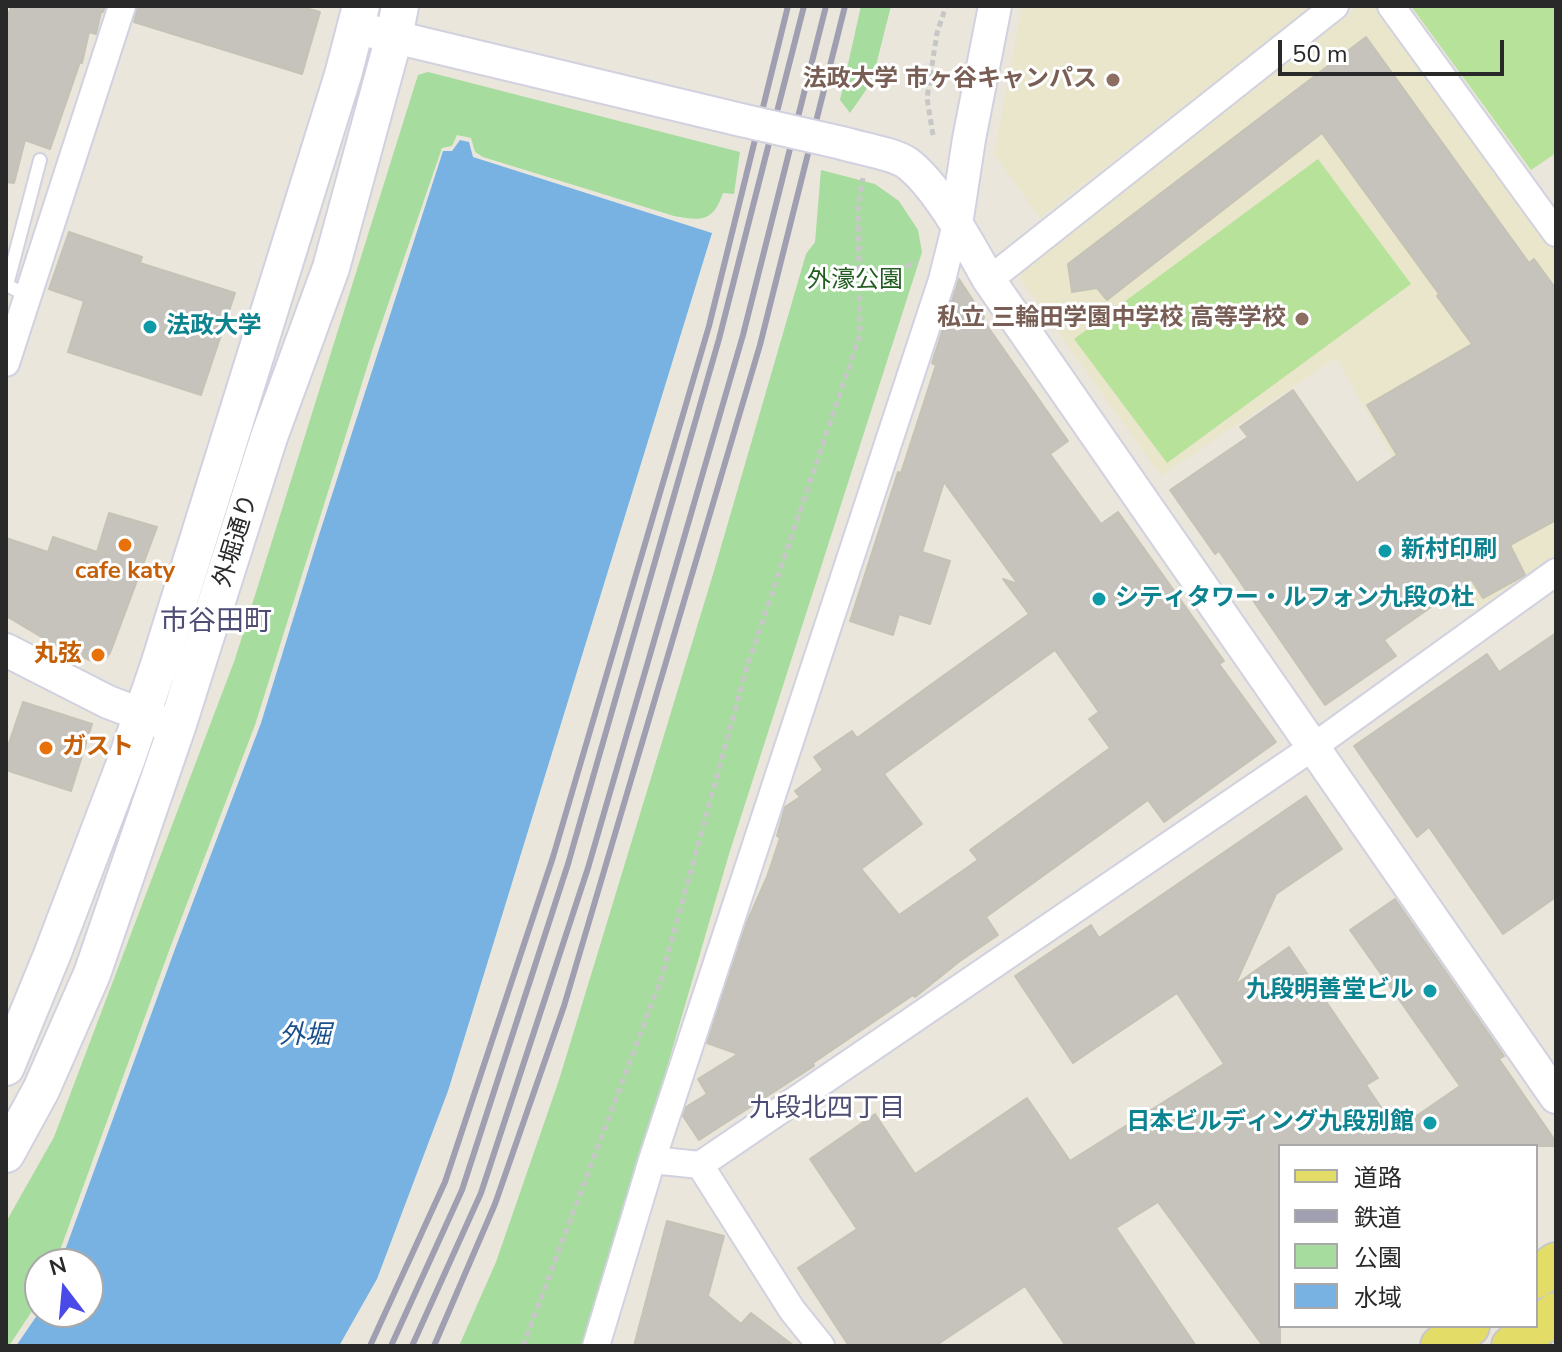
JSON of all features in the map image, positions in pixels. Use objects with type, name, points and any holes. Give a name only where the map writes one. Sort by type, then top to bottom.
[{"type":"main road","name":"外堀通り","points":[[6,1067],[58,941],[127,758],[182,592],[354,13]]},
{"type":"main road","name":"外堀通り","points":[[6,1154],[41,1090],[92,974],[177,727],[269,437],[331,268],[397,22]]},
{"type":"main road","points":[[1538,1276],[1556,1263]]},
{"type":"main road","points":[[1538,1326],[1556,1313]]},
{"type":"main road","points":[[1441,1346],[1466,1328]]},
{"type":"main road","points":[[1512,1346],[1536,1328]]},
{"type":"street","points":[[6,363],[122,6]]},
{"type":"street","points":[[596,1346],[652,1160],[942,280],[956,224],[995,6]]},
{"type":"street","points":[[989,280],[1335,6]]},
{"type":"street","points":[[1391,6],[1556,233]]},
{"type":"street","points":[[354,13],[397,22],[741,120],[842,143],[906,162],[927,183],[956,224],[989,280],[1556,1097]]},
{"type":"street","points":[[652,1160],[700,1165],[1313,747],[1556,572]]},
{"type":"street","points":[[6,650],[108,702],[177,727]]},
{"type":"street","points":[[700,1165],[792,1310],[821,1346]]},
{"type":"lane","points":[[29,297],[7,285],[40,160]]},
{"type":"path","points":[[933,135],[927,98],[937,33],[946,6]]},
{"type":"path","points":[[523,1346],[662,976],[747,667],[860,335],[858,208],[863,173]]},
{"type":"path","points":[[860,286],[926,259]]},
{"type":"shaded area","name":"法政大学 市ヶ谷キャンパス","points":[[1022,6],[1313,6],[1040,218],[994,154]]},
{"type":"shaded area","name":"私立 三輪田学園中学校 高等学校","points":[[1359,6],[1381,8],[1556,244],[1556,558],[1481,612],[1336,358],[1161,476],[1019,273]]},
{"type":"green space","points":[[861,6],[891,6],[875,69],[866,90],[850,113],[840,100]]},
{"type":"green space","points":[[1411,6],[1556,6],[1556,153],[1531,170]]},
{"type":"green space","points":[[428,72],[740,152],[734,194],[723,193],[715,210],[705,217],[684,218],[483,157],[475,152],[471,138],[457,135],[452,146],[442,148],[373,348],[255,725],[61,1248],[24,1248],[24,1323],[6,1346],[6,1222],[54,1137],[235,659],[418,75]]},
{"type":"green space","points":[[1318,159],[1411,284],[1167,463],[1074,339]]},
{"type":"green space","name":"外濠公園","points":[[821,170],[875,184],[899,201],[918,230],[922,252],[729,854],[586,1346],[459,1346],[496,1262],[559,1080],[714,571],[806,254],[815,242]]},
{"type":"water","name":"外堀","points":[[460,140],[469,142],[473,157],[712,233],[448,1091],[377,1279],[339,1346],[16,1346],[28,1328],[104,1328],[104,1248],[66,1248],[261,723],[443,151],[452,151]]},
{"type":"building","points":[[12,6],[105,6],[96,34],[89,32],[82,63],[50,149],[25,140],[14,183],[6,182],[6,18]]},
{"type":"building","points":[[138,6],[298,6],[320,12],[302,74],[134,22]]},
{"type":"building","points":[[1366,37],[1529,263],[1534,259],[1556,289],[1556,520],[1510,545],[1525,575],[1483,598],[1471,579],[1384,640],[1396,656],[1325,705],[1219,551],[1215,554],[1170,490],[1248,437],[1240,427],[1293,390],[1357,483],[1397,455],[1367,405],[1472,344],[1322,133],[1107,300],[1097,288],[1072,292],[1068,264]]},
{"type":"building","name":"法政大学","points":[[69,232],[142,257],[140,263],[235,293],[201,395],[68,352],[84,301],[49,289]]},
{"type":"building","points":[[959,279],[983,320],[1068,441],[1050,454],[1101,524],[1118,512],[1224,661],[1219,664],[1276,742],[1164,822],[1148,800],[986,917],[998,935],[915,997],[913,995],[813,1063],[814,1066],[699,1140],[683,1116],[686,1107],[707,1094],[698,1079],[738,1054],[707,1043],[747,922],[780,838],[777,836],[785,807],[800,797],[795,791],[823,770],[814,757],[852,731],[857,738],[1029,614],[1003,579],[1018,584],[944,482],[922,552],[950,561],[930,624],[899,614],[893,635],[850,621],[936,365],[932,363]],"holes":[[[1055,650],[1099,712],[1089,719],[1110,748],[970,850],[978,860],[899,915],[861,869],[922,824],[884,774]]]},
{"type":"building","points":[[109,513],[157,527],[110,653],[104,661],[96,663],[50,642],[6,616],[6,538],[48,552],[53,537],[97,552]]},
{"type":"building","points":[[1556,633],[1556,897],[1503,934],[1429,827],[1417,837],[1354,746],[1487,654],[1499,672]]},
{"type":"building","points":[[23,702],[92,724],[71,791],[6,770],[6,752]]},
{"type":"building","points":[[1306,796],[1342,849],[1276,894],[1235,985],[1289,947],[1378,1078],[1366,1085],[1396,1130],[1460,1086],[1350,930],[1395,899],[1504,1056],[1499,1059],[1556,1146],[1278,1144],[1280,1346],[1263,1346],[1158,1202],[1116,1228],[1196,1346],[1066,1346],[1025,1286],[935,1346],[849,1346],[798,1268],[857,1229],[810,1159],[875,1114],[915,1174],[1027,1098],[1070,1161],[1224,1064],[1177,993],[1073,1063],[1015,976],[1091,925],[1099,938]]},
{"type":"building","points":[[667,1221],[724,1236],[708,1296],[741,1324],[751,1313],[794,1346],[634,1346]]},
{"type":"railway","points":[[370,1346],[445,1182],[553,857],[709,326],[788,6]]},
{"type":"railway","points":[[391,1346],[462,1190],[568,864],[719,339],[804,6]]},
{"type":"railway","points":[[412,1346],[481,1193],[588,868],[743,335],[826,6]]},
{"type":"railway","points":[[434,1346],[495,1204],[564,1006],[760,345],[845,6]]},
{"type":"place","name":"法政大学 市ヶ谷キャンパス","points":[[1113,80]]},
{"type":"place","name":"私立 三輪田学園中学校 高等学校","points":[[1302,319]]},
{"type":"place","name":"法政大学","points":[[150,327]]},
{"type":"place","name":"cafe katy","points":[[125,545]]},
{"type":"place","name":"新村印刷","points":[[1385,551]]},
{"type":"place","name":"シティタワー・ルフォン九段の杜","points":[[1099,599]]},
{"type":"place","name":"丸弦","points":[[98,655]]},
{"type":"place","name":"ガスト","points":[[46,748]]},
{"type":"place","name":"九段明善堂ビル","points":[[1430,991]]},
{"type":"place","name":"日本ビルディング九段別館","points":[[1430,1123]]},
{"type":"district","name":"市谷田町","points":[[216,623]]},
{"type":"district","name":"九段北四丁目","points":[[827,1110]]}]
